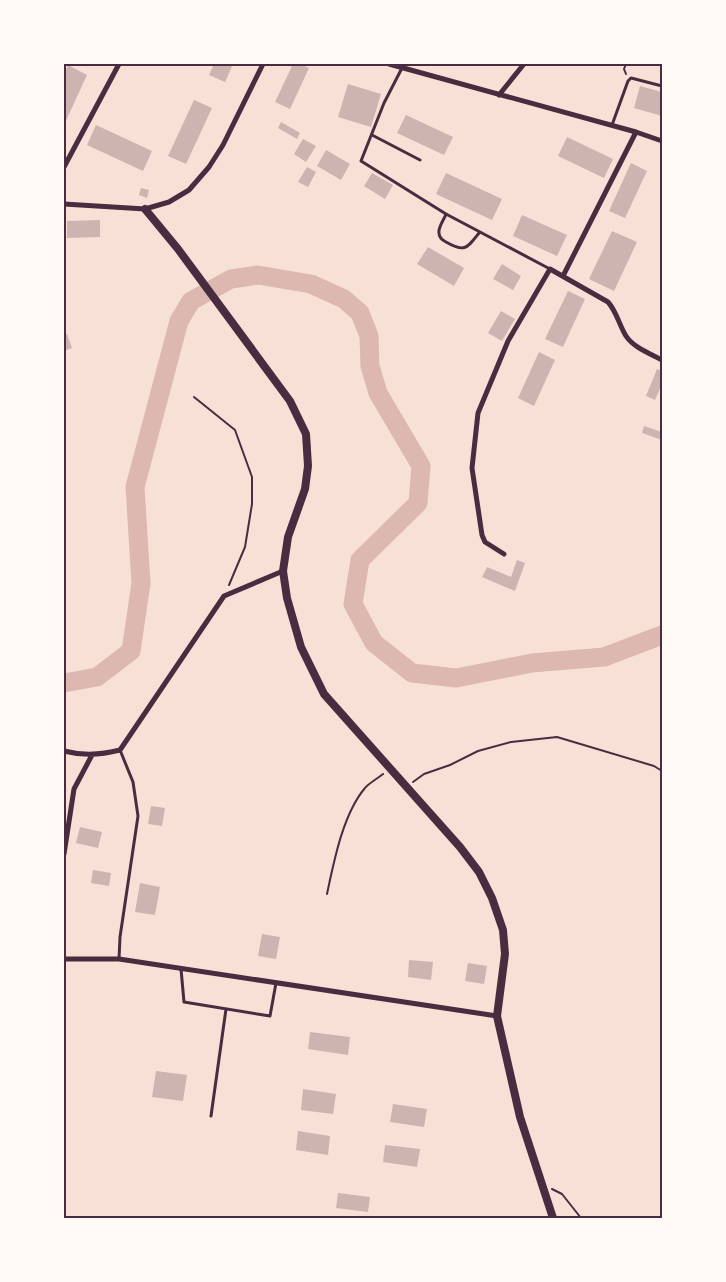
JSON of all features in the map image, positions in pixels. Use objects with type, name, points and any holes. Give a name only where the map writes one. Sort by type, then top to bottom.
[{"type":"street","points":[[64,168],[119,64]]},
{"type":"street","points":[[64,204],[146,209],[169,202],[189,190],[209,167],[223,144],[263,64]]},
{"type":"street","points":[[389,64],[612,125],[662,141]]},
{"type":"street","points":[[498,95],[524,64]]},
{"type":"street","points":[[563,276],[636,132]]},
{"type":"street","points":[[146,209],[178,249],[290,401],[306,434],[308,466],[305,488],[288,537],[283,571],[287,598],[301,646],[324,694],[460,847],[479,872],[492,898],[503,930],[505,954],[497,1016],[520,1117],[553,1218]]},
{"type":"street","points":[[504,554],[485,542],[482,535],[472,468],[476,422],[482,399],[508,341],[550,269],[608,302],[614,309],[626,336],[634,344],[662,360]]},
{"type":"street","points":[[64,751],[92,755],[120,750],[224,596],[283,571]]},
{"type":"street","points":[[64,854],[74,789],[92,755]]},
{"type":"street","points":[[64,959],[119,959],[497,1016]]},
{"type":"lane","points":[[402,68],[384,104],[361,161],[479,233],[550,269]]},
{"type":"lane","points":[[612,125],[628,81],[631,78],[662,86]]},
{"type":"lane","points":[[372,135],[420,160]]},
{"type":"lane","points":[[446,214],[438,230],[441,240],[456,248],[463,249],[469,246],[479,233]]},
{"type":"lane","points":[[119,959],[120,937],[138,816],[132,782],[120,750]]},
{"type":"lane","points":[[181,969],[184,1002],[270,1016],[276,983]]},
{"type":"lane","points":[[211,1116],[226,1009]]},
{"type":"path","points":[[626,64],[624,69],[628,81]]},
{"type":"path","points":[[194,397],[235,430],[252,477],[252,504],[245,547],[224,596]]},
{"type":"path","points":[[407,786],[424,774],[450,765],[478,751],[511,742],[557,737],[654,766],[662,771]]},
{"type":"path","points":[[327,894],[335,854],[354,803],[366,787],[391,769]]},
{"type":"path","points":[[543,1185],[562,1194],[582,1218]]},
{"type":"building","points":[[214,64],[233,64],[225,82],[209,75]]},
{"type":"building","points":[[293,64],[300,64],[309,68],[290,109],[275,102]]},
{"type":"building","points":[[68,65],[87,75],[64,125],[64,75]]},
{"type":"building","points":[[348,84],[381,94],[371,127],[338,117]]},
{"type":"building","points":[[640,86],[662,92],[662,116],[634,108]]},
{"type":"building","points":[[194,100],[212,108],[186,164],[168,156]]},
{"type":"building","points":[[406,115],[453,137],[444,155],[397,133]]},
{"type":"building","points":[[281,122],[300,133],[297,139],[278,128]]},
{"type":"building","points":[[96,125],[152,151],[143,171],[87,145]]},
{"type":"building","points":[[567,137],[613,159],[604,178],[558,156]]},
{"type":"building","points":[[303,139],[316,146],[306,162],[294,154]]},
{"type":"building","points":[[326,150],[350,164],[341,180],[317,166]]},
{"type":"building","points":[[631,163],[647,171],[625,218],[609,211]]},
{"type":"building","points":[[307,167],[316,172],[308,187],[298,182]]},
{"type":"building","points":[[372,173],[393,185],[385,199],[364,186]]},
{"type":"building","points":[[446,173],[502,199],[492,220],[436,194]]},
{"type":"building","points":[[141,188],[149,190],[147,198],[139,195]]},
{"type":"building","points":[[522,215],[567,235],[557,256],[513,236]]},
{"type":"building","points":[[100,220],[100,237],[67,238],[67,221]]},
{"type":"building","points":[[612,231],[637,242],[614,291],[589,279]]},
{"type":"building","points":[[428,247],[464,268],[454,286],[417,264]]},
{"type":"building","points":[[502,264],[521,276],[513,290],[493,279]]},
{"type":"building","points":[[568,291],[585,299],[563,347],[545,339]]},
{"type":"building","points":[[501,311],[515,319],[502,341],[488,333]]},
{"type":"building","points":[[67,334],[72,348],[64,351],[64,335]]},
{"type":"building","points":[[539,352],[555,360],[534,406],[518,398]]},
{"type":"building","points":[[657,369],[662,371],[662,384],[655,400],[646,396]]},
{"type":"building","points":[[644,426],[662,432],[662,440],[642,433]]},
{"type":"building","points":[[517,560],[525,563],[515,591],[482,577],[487,567],[511,577]]},
{"type":"building","points":[[151,806],[165,808],[162,826],[148,824]]},
{"type":"building","points":[[80,827],[102,832],[98,848],[76,843]]},
{"type":"building","points":[[93,870],[111,873],[109,886],[91,883]]},
{"type":"building","points":[[140,883],[160,887],[155,915],[135,912]]},
{"type":"building","points":[[262,934],[280,937],[276,959],[258,956]]},
{"type":"building","points":[[409,960],[433,962],[431,980],[408,977]]},
{"type":"building","points":[[468,963],[487,966],[484,984],[465,981]]},
{"type":"building","points":[[310,1032],[350,1037],[348,1055],[308,1049]]},
{"type":"building","points":[[156,1071],[187,1075],[183,1101],[152,1097]]},
{"type":"building","points":[[303,1089],[336,1094],[333,1114],[301,1110]]},
{"type":"building","points":[[393,1104],[427,1109],[424,1127],[390,1122]]},
{"type":"building","points":[[298,1131],[330,1136],[328,1155],[296,1150]]},
{"type":"building","points":[[385,1145],[420,1149],[417,1167],[383,1162]]},
{"type":"building","points":[[338,1193],[370,1197],[368,1212],[336,1208]]},
{"type":"waterway","points":[[64,683],[97,677],[131,651],[141,583],[135,487],[179,321],[191,301],[231,279],[258,275],[311,284],[344,299],[360,313],[369,336],[370,366],[378,393],[421,466],[418,503],[360,560],[353,604],[374,643],[412,673],[456,678],[532,663],[604,657],[662,635]]}]
